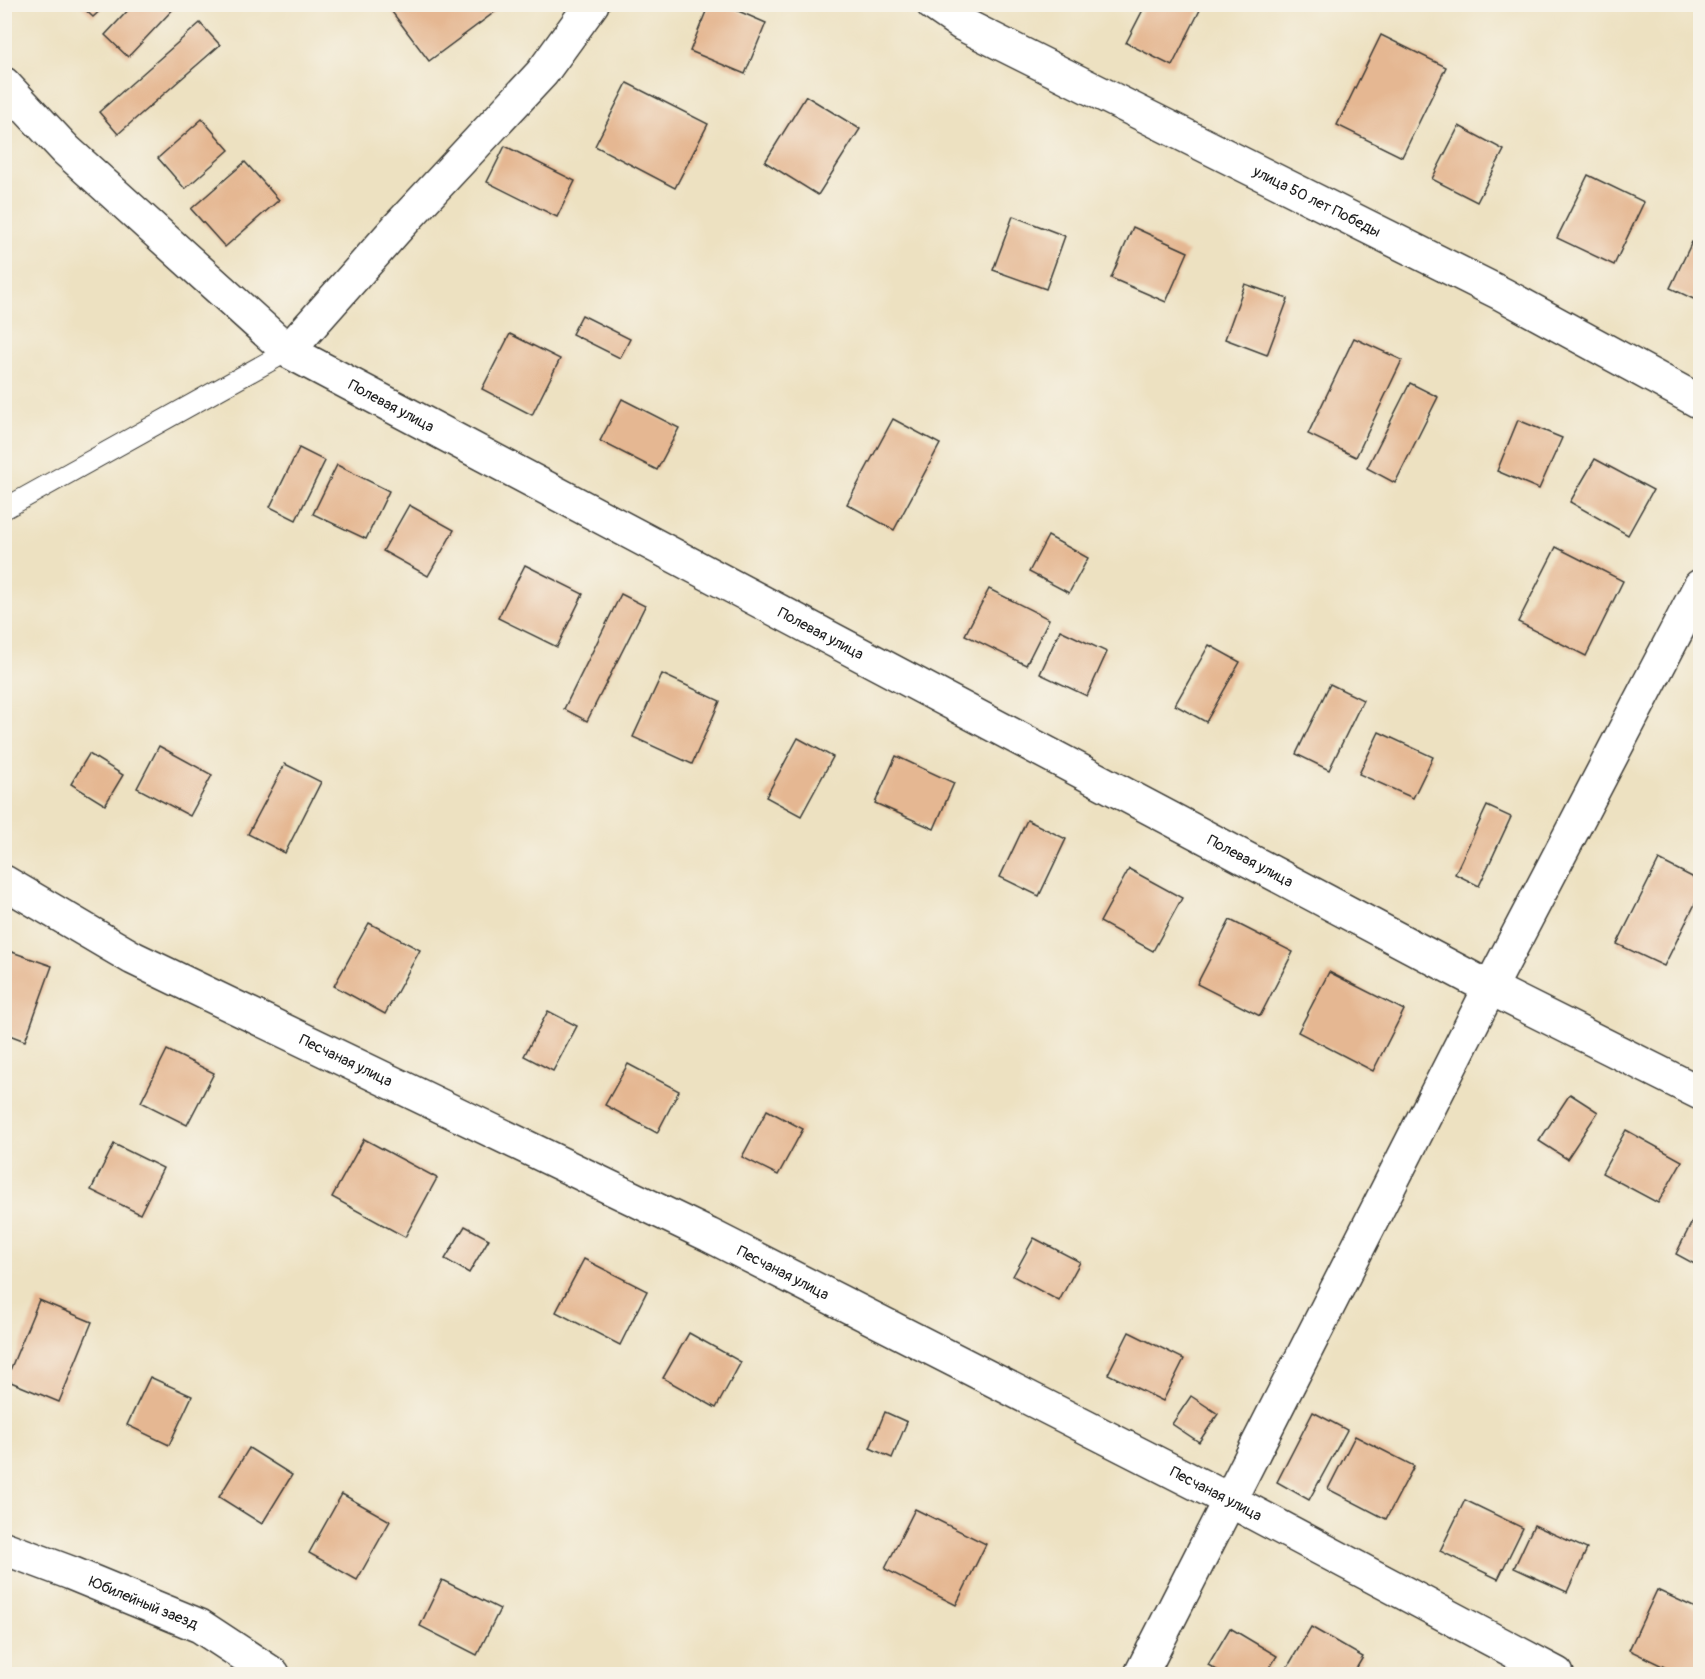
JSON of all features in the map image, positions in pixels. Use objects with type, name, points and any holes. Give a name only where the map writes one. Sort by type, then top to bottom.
[{"type":"street","points":[[288,351],[399,226],[542,73],[592,4]]},
{"type":"street","name":"улица 50 лет Победы","points":[[933,4],[962,24],[1502,294],[1701,402]]},
{"type":"street","name":"Полевая улица","points":[[4,84],[66,150],[288,351],[1490,988],[1701,1093]]},
{"type":"street","points":[[1141,1674],[1490,988],[1701,586]]},
{"type":"street","name":"Песчаная улица","points":[[4,882],[133,958],[709,1234],[1231,1501],[1557,1674]]},
{"type":"street","name":"Юбилейный заезд","points":[[4,1548],[200,1626],[273,1674]]},
{"type":"lane","points":[[4,509],[288,351]]},
{"type":"building","points":[[134,4],[178,4],[128,57],[105,35]]},
{"type":"building","points":[[386,4],[491,4],[496,11],[429,61]]},
{"type":"building","points":[[709,4],[722,4],[766,23],[745,74],[690,51]]},
{"type":"building","points":[[1146,4],[1203,4],[1172,66],[1126,43]]},
{"type":"building","points":[[80,5],[106,5],[93,17]]},
{"type":"building","points":[[200,23],[220,45],[118,134],[99,112]]},
{"type":"building","points":[[1381,35],[1446,67],[1402,157],[1337,125]]},
{"type":"building","points":[[627,83],[708,124],[675,188],[595,146]]},
{"type":"building","points":[[806,96],[860,129],[818,195],[765,162]]},
{"type":"building","points":[[202,119],[229,150],[185,189],[158,158]]},
{"type":"building","points":[[1459,126],[1504,150],[1477,202],[1432,179]]},
{"type":"building","points":[[505,146],[575,181],[557,217],[487,182]]},
{"type":"building","points":[[245,162],[279,200],[225,247],[191,209]]},
{"type":"building","points":[[1588,175],[1644,202],[1614,265],[1557,238]]},
{"type":"building","points":[[1013,216],[1065,236],[1046,289],[993,270]]},
{"type":"building","points":[[1133,227],[1188,252],[1166,302],[1111,278]]},
{"type":"building","points":[[1692,242],[1700,246],[1700,302],[1670,288]]},
{"type":"building","points":[[1245,284],[1288,299],[1267,355],[1225,339]]},
{"type":"building","points":[[582,315],[630,339],[620,358],[572,334]]},
{"type":"building","points":[[510,334],[560,359],[532,415],[482,389]]},
{"type":"building","points":[[1354,338],[1402,360],[1356,457],[1308,434]]},
{"type":"building","points":[[1410,383],[1438,397],[1395,483],[1367,468]]},
{"type":"building","points":[[622,399],[679,428],[657,470],[600,441]]},
{"type":"building","points":[[893,419],[940,444],[894,530],[847,504]]},
{"type":"building","points":[[1518,420],[1562,438],[1539,489],[1497,471]]},
{"type":"building","points":[[299,448],[325,461],[296,520],[270,507]]},
{"type":"building","points":[[1595,459],[1653,490],[1628,535],[1570,502]]},
{"type":"building","points":[[337,465],[389,491],[366,539],[313,514]]},
{"type":"building","points":[[409,505],[454,530],[428,576],[383,551]]},
{"type":"building","points":[[1048,536],[1088,558],[1069,593],[1029,572]]},
{"type":"building","points":[[1556,547],[1623,581],[1586,656],[1518,622]]},
{"type":"building","points":[[525,565],[583,594],[557,647],[498,618]]},
{"type":"building","points":[[989,589],[1049,619],[1026,665],[965,635]]},
{"type":"building","points":[[621,594],[645,606],[587,721],[564,709]]},
{"type":"building","points":[[1060,630],[1107,652],[1087,696],[1040,674]]},
{"type":"building","points":[[1209,645],[1240,662],[1206,722],[1175,705]]},
{"type":"building","points":[[662,674],[720,701],[692,764],[633,737]]},
{"type":"building","points":[[1330,684],[1363,700],[1329,770],[1296,754]]},
{"type":"building","points":[[1379,732],[1433,757],[1413,798],[1359,774]]},
{"type":"building","points":[[798,738],[833,757],[801,816],[766,797]]},
{"type":"building","points":[[159,746],[212,775],[190,816],[137,788]]},
{"type":"building","points":[[89,754],[123,775],[105,805],[71,784]]},
{"type":"building","points":[[896,756],[954,783],[934,829],[875,803]]},
{"type":"building","points":[[285,764],[321,782],[285,853],[248,834]]},
{"type":"building","points":[[1487,806],[1511,817],[1479,886],[1455,874]]},
{"type":"building","points":[[1027,820],[1066,839],[1039,896],[1000,877]]},
{"type":"building","points":[[1659,860],[1700,881],[1700,894],[1664,966],[1617,944]]},
{"type":"building","points":[[1129,869],[1182,898],[1153,951],[1100,922]]},
{"type":"building","points":[[1230,920],[1293,952],[1260,1016],[1197,984]]},
{"type":"building","points":[[369,923],[420,950],[385,1014],[334,986]]},
{"type":"building","points":[[12,952],[52,966],[25,1041],[4,1033],[4,973]]},
{"type":"building","points":[[1329,972],[1404,1010],[1373,1071],[1298,1032]]},
{"type":"building","points":[[548,1011],[577,1026],[553,1071],[524,1056]]},
{"type":"building","points":[[167,1050],[214,1073],[187,1125],[141,1102]]},
{"type":"building","points":[[628,1064],[679,1091],[657,1133],[605,1105]]},
{"type":"building","points":[[1570,1094],[1598,1112],[1567,1159],[1539,1141]]},
{"type":"building","points":[[767,1110],[803,1129],[778,1175],[742,1157]]},
{"type":"building","points":[[1626,1130],[1682,1161],[1658,1203],[1602,1173]]},
{"type":"building","points":[[364,1139],[437,1178],[405,1237],[332,1197]]},
{"type":"building","points":[[114,1144],[163,1168],[140,1214],[91,1190]]},
{"type":"building","points":[[1700,1206],[1700,1267],[1676,1254]]},
{"type":"building","points":[[465,1226],[489,1239],[469,1273],[445,1259]]},
{"type":"building","points":[[1034,1238],[1080,1262],[1059,1301],[1013,1276]]},
{"type":"building","points":[[584,1259],[647,1291],[620,1345],[556,1312]]},
{"type":"building","points":[[39,1300],[92,1322],[59,1402],[6,1380]]},
{"type":"building","points":[[1129,1332],[1184,1359],[1163,1401],[1108,1374]]},
{"type":"building","points":[[689,1333],[741,1362],[716,1408],[663,1378]]},
{"type":"building","points":[[150,1377],[192,1396],[169,1445],[127,1425]]},
{"type":"building","points":[[1191,1396],[1218,1414],[1199,1442],[1172,1424]]},
{"type":"building","points":[[885,1412],[907,1422],[892,1458],[870,1448]]},
{"type":"building","points":[[1313,1412],[1347,1430],[1309,1500],[1277,1482]]},
{"type":"building","points":[[1355,1436],[1414,1466],[1386,1519],[1328,1489]]},
{"type":"building","points":[[249,1448],[292,1475],[262,1524],[219,1497]]},
{"type":"building","points":[[342,1494],[390,1521],[357,1580],[309,1553]]},
{"type":"building","points":[[1465,1500],[1523,1528],[1498,1579],[1440,1551]]},
{"type":"building","points":[[915,1509],[986,1544],[956,1605],[885,1569]]},
{"type":"building","points":[[1534,1525],[1587,1549],[1567,1592],[1514,1568]]},
{"type":"building","points":[[442,1580],[500,1609],[477,1655],[420,1626]]},
{"type":"building","points":[[1657,1590],[1700,1610],[1700,1674],[1679,1674],[1629,1650]]},
{"type":"building","points":[[1311,1627],[1363,1657],[1353,1674],[1284,1673]]},
{"type":"building","points":[[1230,1628],[1277,1656],[1266,1674],[1224,1674],[1208,1665]]}]
